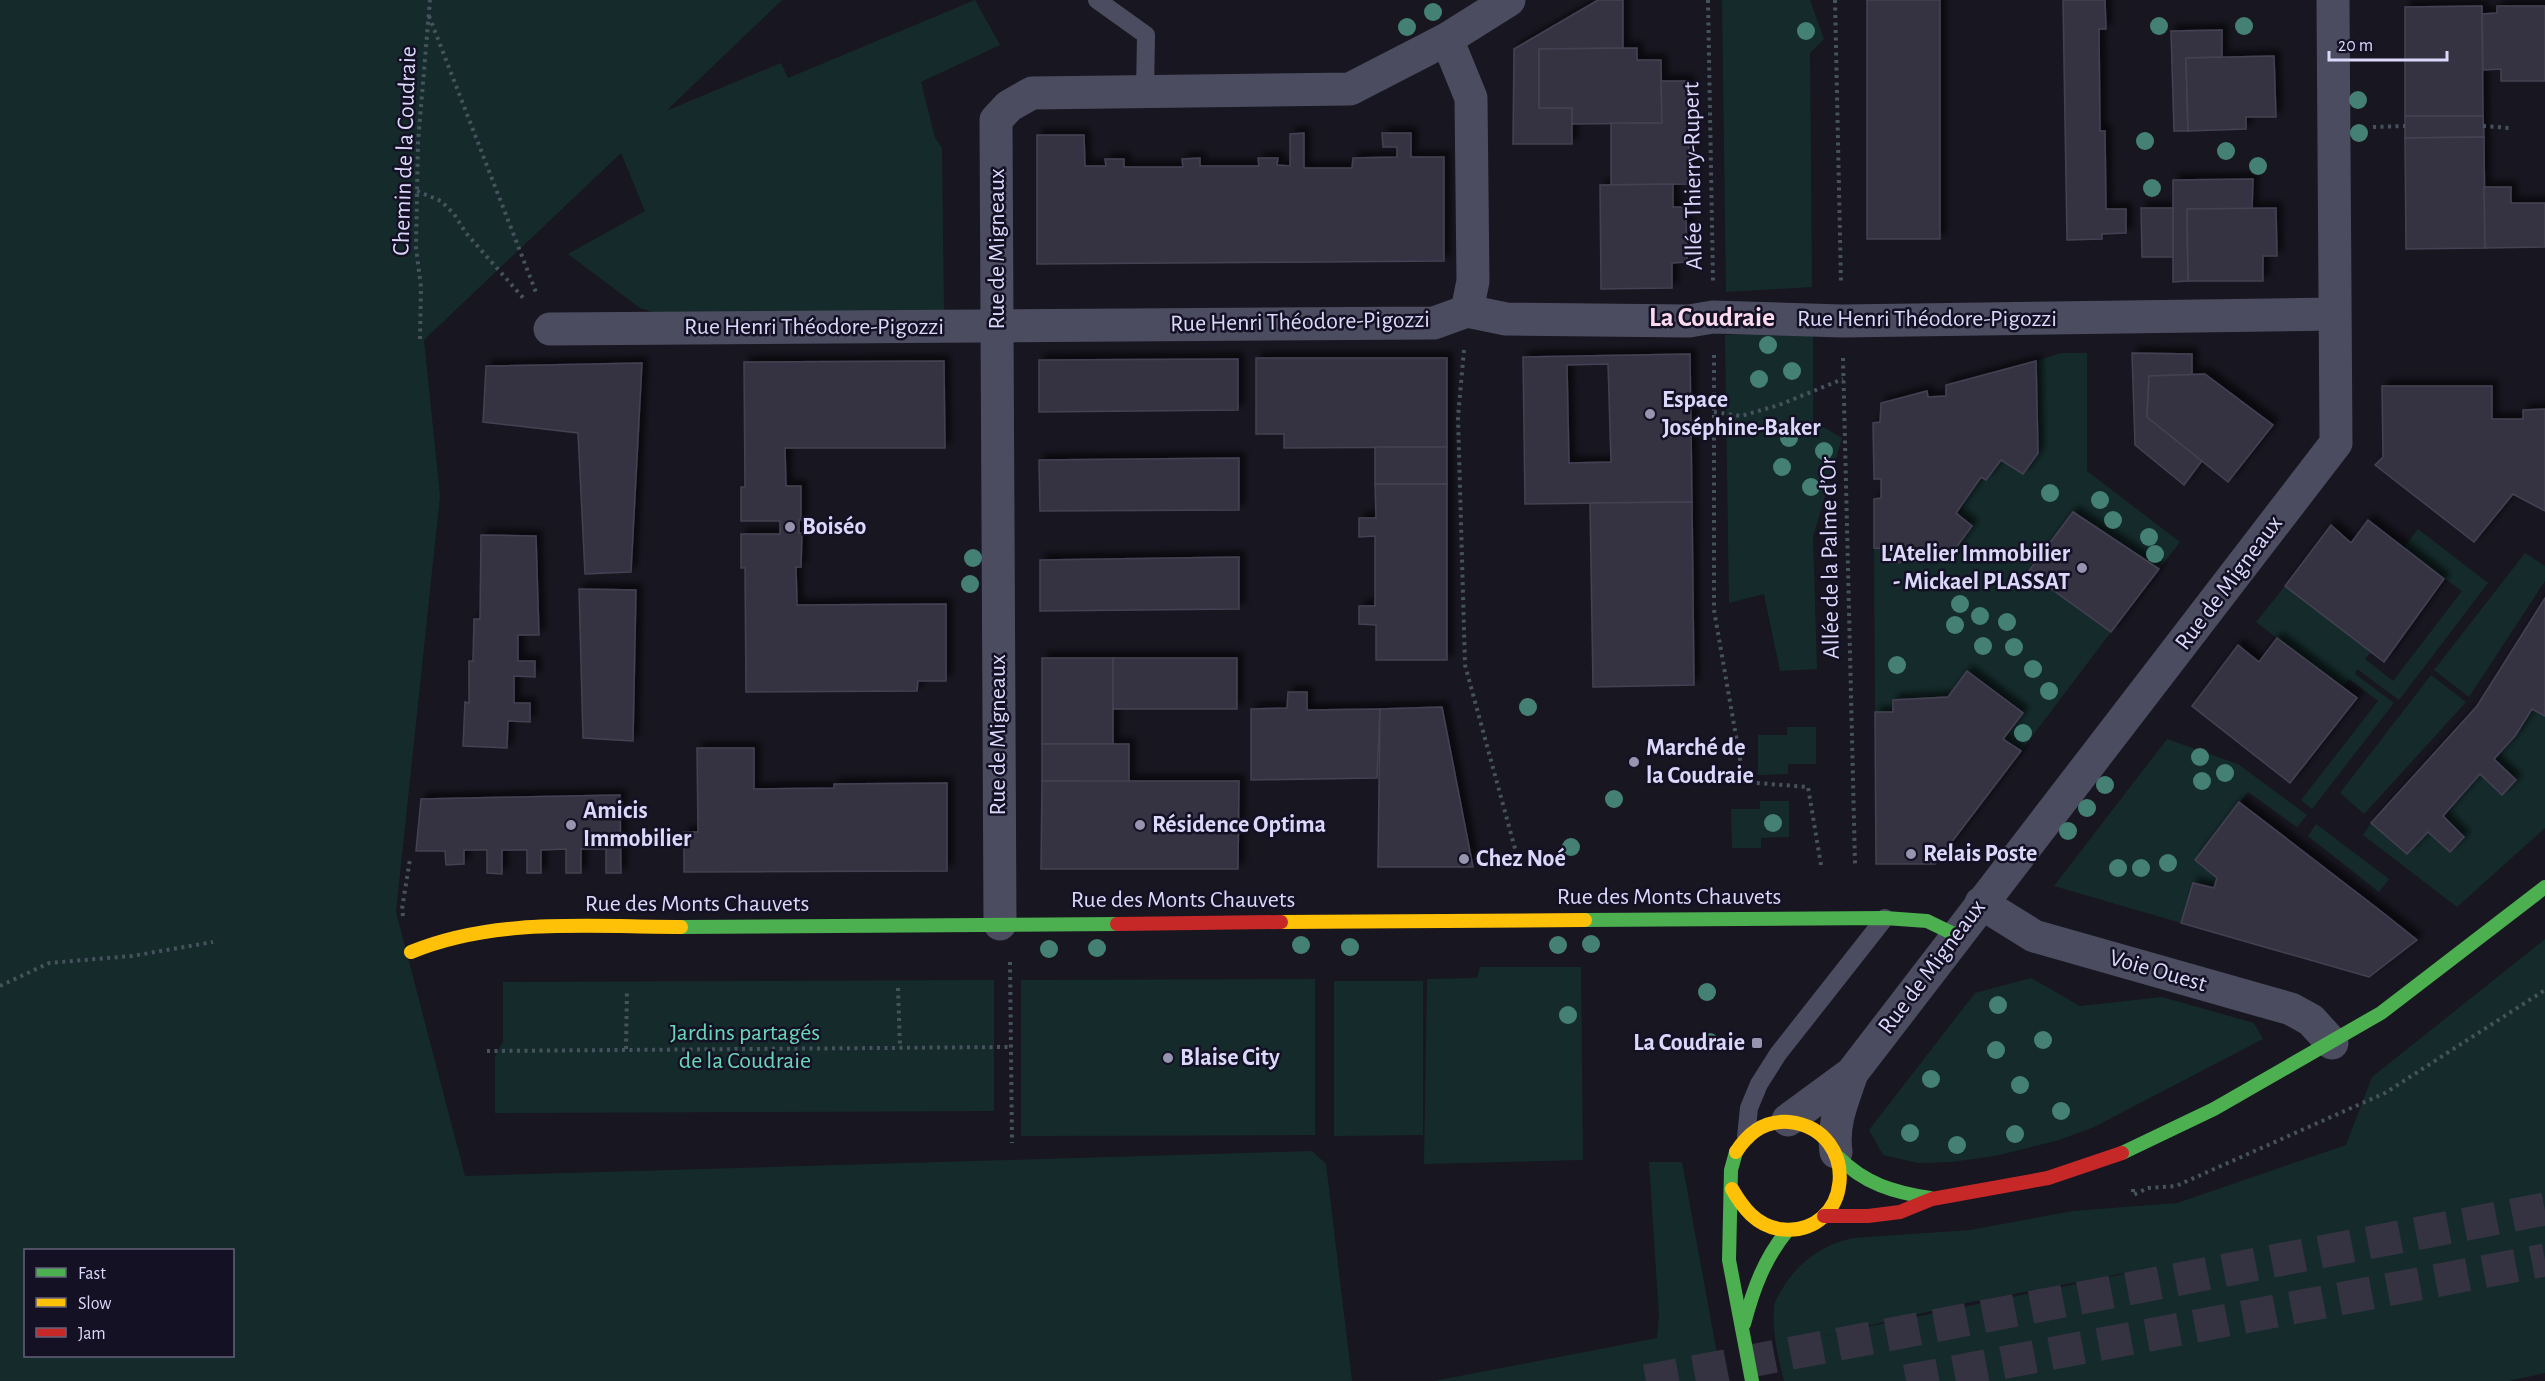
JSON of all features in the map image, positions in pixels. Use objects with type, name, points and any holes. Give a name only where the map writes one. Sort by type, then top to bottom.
[{"type":"street","name":"Rue de Migneaux","points":[[1000,924],[996,120],[1009,106],[1032,93],[1350,89],[1447,39],[1509,0]]},
{"type":"street","name":"Rue de Migneaux","points":[[1824,1216],[1833,1204],[1840,1187],[1834,1134],[1841,1102],[1852,1073],[1956,934],[2094,761],[2336,443],[2333,0]]},
{"type":"street","points":[[1447,39],[1471,98],[1473,281],[1467,311]]},
{"type":"street","name":"Rue Henri Théodore-Pigozzi","points":[[550,329],[1434,323],[1467,311],[1506,319],[1689,321],[1713,317],[1842,321],[2334,314]]},
{"type":"street","points":[[1732,1189],[1743,1210],[1755,1222],[1769,1228],[1787,1231],[1805,1227],[1824,1216],[1868,1216],[1900,1212],[1932,1199],[2048,1178],[2123,1153],[2214,1109],[2382,1013],[2545,887]]},
{"type":"street","name":"Voie Ouest","points":[[1981,903],[2034,936],[2291,1009],[2311,1020],[2332,1043]]},
{"type":"street","name":"Rue des Monts Chauvets","points":[[411,952],[440,940],[497,928],[1885,918],[1927,921],[1956,934]]},
{"type":"street","name":"Rue de Migneaux","points":[[1746,1137],[1767,1123],[1788,1120],[1852,1073]]},
{"type":"street","points":[[1788,1120],[1799,1121],[1814,1128],[1827,1138],[1837,1154],[1867,1183],[1898,1193],[1932,1199]]},
{"type":"street","points":[[1746,1137],[1731,1165],[1729,1262],[1752,1381]]},
{"type":"street","points":[[1743,1329],[1757,1278],[1766,1260],[1787,1231]]},
{"type":"lane","points":[[1097,0],[1146,35],[1145,92]]},
{"type":"lane","points":[[1746,1137],[1749,1108],[1759,1084],[1779,1054],[1885,918]]},
{"type":"path","name":"Chemin de la Coudraie","points":[[420,339],[421,287],[416,248],[417,191],[430,0]]},
{"type":"path","name":"Allée Thierry-Rupert","points":[[1708,0],[1714,412],[1714,610],[1744,782],[1808,788],[1821,865]]},
{"type":"path","name":"Allée de la Palme d’Or","points":[[1835,0],[1855,864]]},
{"type":"path","points":[[428,15],[550,329]]},
{"type":"path","points":[[2373,127],[2405,126]]},
{"type":"path","points":[[2483,126],[2510,128]]},
{"type":"path","points":[[417,191],[441,201],[454,214],[466,233],[550,329]]},
{"type":"path","points":[[1467,311],[1458,417],[1465,665],[1520,867]]},
{"type":"path","points":[[1714,412],[1741,416],[1779,405],[1843,379]]},
{"type":"path","points":[[402,909],[410,858]]},
{"type":"path","points":[[0,986],[48,963],[132,956],[213,942]]},
{"type":"path","points":[[1010,962],[1011,1143]]},
{"type":"path","points":[[898,988],[900,1047]]},
{"type":"path","points":[[626,1049],[627,989]]},
{"type":"path","points":[[2123,1153],[2132,1177],[2133,1196],[2148,1188],[2176,1186],[2385,1093],[2545,990]]},
{"type":"path","points":[[487,1051],[1011,1047]]},
{"type":"green space","points":[[0,0],[782,0],[666,111],[781,63],[788,78],[975,0],[1000,45],[921,82],[935,138],[942,148],[944,314],[662,315],[640,308],[568,254],[645,211],[621,153],[424,340],[440,496],[396,912],[465,1176],[1312,1151],[1326,1164],[1352,1381],[0,1381]]},
{"type":"green space","points":[[1722,0],[1810,0],[1824,39],[1810,53],[1812,287],[1726,292]]},
{"type":"green space","points":[[1813,332],[1813,421],[1842,438],[1813,537],[1817,669],[1780,671],[1764,594],[1729,603],[1725,335]]},
{"type":"green space","points":[[2061,353],[2087,353],[2087,471],[2180,542],[2159,569],[2074,513],[2028,572],[2111,632],[2021,751],[2003,739],[1893,700],[1893,712],[1875,712],[1874,548],[1891,549],[1891,563],[1947,560],[1972,527],[1956,513],[1981,477],[1986,479],[2001,460],[2023,474],[2038,453],[2036,361]]},
{"type":"green space","points":[[2418,529],[2488,583],[2399,700],[2357,669],[2355,674],[2394,703],[2312,809],[2301,800],[2378,701],[2349,679],[2342,688],[2256,622],[2285,586],[2371,652],[2365,659],[2393,681],[2462,591],[2403,549]]},
{"type":"green space","points":[[2525,553],[2545,566],[2545,581],[2469,697],[2434,670]]},
{"type":"green space","points":[[2431,675],[2466,702],[2364,814],[2340,793]]},
{"type":"green space","points":[[2532,709],[2545,716],[2545,828],[2457,907],[2363,835],[2371,823],[2407,854],[2428,832],[2450,852],[2443,816],[2480,774],[2516,780],[2494,759],[2515,736]]},
{"type":"green space","points":[[1787,727],[1816,727],[1816,764],[1788,764],[1788,774],[1758,775],[1758,735],[1787,735]]},
{"type":"green space","points":[[2167,739],[2238,764],[2307,815],[2297,827],[2248,792],[2195,860],[2217,878],[2214,888],[2193,883],[2181,923],[2054,886]]},
{"type":"green space","points":[[1760,801],[1789,801],[1789,837],[1761,838],[1761,848],[1732,848],[1731,809],[1760,809]]},
{"type":"green space","points":[[2316,824],[2389,879],[2379,892],[2308,836]]},
{"type":"green space","points":[[2545,939],[2545,1373],[2509,1381],[1784,1381],[1775,1335],[1776,1299],[1794,1272],[1820,1250],[1853,1238],[1970,1230],[2073,1211],[2177,1203],[2346,1145],[2372,1077]],"holes":[[[2124,1274],[1823,1336],[1966,1303]]]},
{"type":"green space","points":[[1480,967],[1581,967],[1583,1160],[1424,1164],[1427,979],[1477,978]]},
{"type":"green space","points":[[2031,978],[2080,1006],[2162,997],[2254,1023],[2263,1039],[2094,1127],[2059,1140],[1995,1156],[1951,1162],[1918,1163],[1883,1155],[1869,1130],[1975,993]]},
{"type":"green space","name":"Blaise City","points":[[1315,979],[1315,1135],[1021,1136],[1021,980]]},
{"type":"green space","name":"Jardins partagés de la Coudraie","points":[[994,980],[994,1111],[495,1113],[495,1057],[503,1041],[503,982]]},
{"type":"green space","points":[[1334,981],[1423,981],[1423,1135],[1334,1136]]},
{"type":"green space","points":[[1649,1162],[1682,1162],[1722,1381],[1434,1381],[1657,1338],[1659,1317]]},
{"type":"building","points":[[1598,0],[1623,0],[1623,48],[1539,49],[1539,108],[1572,108],[1572,144],[1513,144],[1514,49]]},
{"type":"building","points":[[1867,0],[1940,0],[1940,239],[1867,239]]},
{"type":"building","points":[[2063,0],[2105,0],[2106,29],[2099,29],[2100,131],[2105,131],[2106,209],[2126,209],[2126,233],[2102,234],[2102,239],[2067,240]]},
{"type":"building","points":[[2482,6],[2483,116],[2405,116],[2405,7]]},
{"type":"building","points":[[2497,6],[2545,6],[2545,81],[2501,81],[2501,69],[2483,70],[2482,14],[2497,13]]},
{"type":"building","points":[[2222,30],[2222,57],[2186,58],[2188,131],[2174,131],[2171,31]]},
{"type":"building","points":[[1637,48],[1637,60],[1661,60],[1662,123],[1572,124],[1572,108],[1539,108],[1539,49]]},
{"type":"building","points":[[2274,56],[2276,117],[2246,117],[2246,129],[2188,131],[2186,58]]},
{"type":"building","points":[[1661,81],[1688,81],[1689,184],[1611,185],[1611,123],[1662,123]]},
{"type":"building","points":[[2405,116],[2483,116],[2484,137],[2405,138]]},
{"type":"building","points":[[1304,133],[1304,168],[1352,168],[1353,158],[1397,157],[1397,147],[1383,147],[1382,133],[1411,133],[1411,157],[1444,157],[1444,261],[1037,264],[1037,135],[1084,135],[1085,166],[1106,166],[1105,159],[1124,159],[1124,167],[1183,167],[1182,159],[1200,158],[1200,166],[1259,166],[1258,158],[1278,158],[1277,165],[1290,166],[1290,134]]},
{"type":"building","points":[[2484,137],[2485,248],[2406,249],[2405,138]]},
{"type":"building","points":[[2253,179],[2252,209],[2187,209],[2188,281],[2173,282],[2173,180]]},
{"type":"building","points":[[1673,184],[1673,207],[1686,207],[1687,262],[1672,263],[1672,288],[1601,289],[1600,185]]},
{"type":"building","points":[[2484,187],[2511,187],[2511,203],[2545,203],[2545,247],[2485,248]]},
{"type":"building","points":[[2141,208],[2173,208],[2173,257],[2142,257]]},
{"type":"building","points":[[2276,208],[2277,256],[2263,256],[2263,281],[2188,281],[2187,209]]},
{"type":"building","points":[[2132,353],[2192,354],[2192,375],[2149,376],[2147,417],[2202,461],[2184,485],[2135,445]]},
{"type":"building","name":"Espace Joséphine-Baker","points":[[1690,354],[1692,502],[1525,504],[1523,357]],"holes":[[[1608,364],[1611,462],[1569,463],[1567,365]]]},
{"type":"building","points":[[1256,358],[1447,358],[1447,447],[1284,448],[1284,434],[1256,434]]},
{"type":"building","points":[[1238,359],[1238,410],[1039,412],[1039,360]]},
{"type":"building","name":"Boiséo","points":[[944,361],[945,448],[785,448],[786,486],[801,486],[799,533],[802,533],[801,567],[796,567],[797,605],[946,604],[946,681],[918,681],[917,691],[746,692],[745,568],[741,568],[741,534],[780,534],[780,521],[741,521],[741,487],[745,487],[744,362]]},
{"type":"building","points":[[2036,361],[2038,453],[2023,474],[2001,460],[1986,480],[1981,477],[1956,513],[1972,526],[1947,560],[1891,563],[1891,549],[1874,548],[1874,499],[1881,498],[1881,479],[1874,479],[1873,423],[1880,422],[1881,403],[1927,391],[1928,397],[1946,396],[1946,385]]},
{"type":"building","points":[[642,363],[631,572],[585,574],[578,433],[483,422],[486,366]]},
{"type":"building","points":[[2205,374],[2273,425],[2228,482],[2147,417],[2149,376]]},
{"type":"building","points":[[2382,386],[2492,386],[2492,419],[2523,419],[2523,410],[2545,409],[2545,511],[2513,494],[2474,542],[2375,465],[2383,457]]},
{"type":"building","points":[[1375,447],[1447,447],[1447,484],[1375,484]]},
{"type":"building","points":[[1239,458],[1239,510],[1040,511],[1039,460]]},
{"type":"building","points":[[1375,484],[1447,484],[1447,660],[1376,660],[1376,625],[1359,624],[1359,606],[1375,606],[1375,536],[1359,537],[1359,518],[1376,518]]},
{"type":"building","name":"Espace Joséphine-Baker","points":[[1692,502],[1694,685],[1593,687],[1590,503]]},
{"type":"building","points":[[2073,512],[2159,569],[2111,632],[2028,572]]},
{"type":"building","points":[[2368,520],[2444,579],[2384,662],[2285,586],[2331,525],[2351,543]]},
{"type":"building","points":[[481,535],[536,536],[539,635],[518,635],[518,661],[535,661],[535,677],[514,676],[514,703],[530,703],[530,722],[508,721],[507,748],[463,746],[465,702],[469,703],[469,661],[473,661],[474,619],[480,619]]},
{"type":"building","points":[[1239,557],[1239,609],[1040,611],[1040,560]]},
{"type":"building","points":[[579,589],[636,590],[633,741],[583,738]]},
{"type":"building","points":[[2545,598],[2545,716],[2532,709],[2515,736],[2494,759],[2516,780],[2502,795],[2480,774],[2443,816],[2464,837],[2450,852],[2428,832],[2407,854],[2371,823],[2477,706]]},
{"type":"building","points":[[2277,638],[2357,698],[2290,783],[2192,706],[2238,645],[2259,662]]},
{"type":"building","points":[[1042,658],[1113,658],[1113,744],[1042,744]]},
{"type":"building","points":[[1113,658],[1237,658],[1237,709],[1113,709]]},
{"type":"building","points":[[1967,671],[2023,713],[2003,739],[2021,751],[1935,864],[1876,864],[1875,712],[1893,712],[1893,700],[1948,697]]},
{"type":"building","name":"Résidence Optima","points":[[1288,692],[1307,692],[1307,710],[1380,709],[1377,778],[1251,780],[1251,709],[1287,708]]},
{"type":"building","name":"Résidence Optima","points":[[1442,707],[1473,867],[1378,867],[1380,709]]},
{"type":"building","name":"Résidence Optima","points":[[1042,744],[1129,744],[1129,782],[1042,781]]},
{"type":"building","points":[[697,748],[754,748],[754,789],[834,788],[834,784],[947,783],[947,871],[684,872],[684,832],[698,832]]},
{"type":"building","name":"Résidence Optima","points":[[1042,781],[1239,781],[1238,869],[1041,869]]},
{"type":"building","points":[[620,795],[621,873],[606,873],[606,849],[581,849],[581,873],[566,873],[566,849],[541,850],[541,873],[527,873],[527,850],[502,850],[502,874],[487,873],[487,850],[464,850],[464,864],[446,865],[445,851],[416,851],[421,799]]},
{"type":"building","points":[[2239,802],[2417,940],[2369,977],[2181,923],[2193,883],[2214,888],[2217,878],[2195,860]]},
{"type":"tunnel","points":[[1646,1381],[2545,1209]]},
{"type":"tunnel","points":[[1906,1381],[2545,1260]]},
{"type":"traffic: fast","points":[[2122,1153],[2214,1109],[2381,1013],[2545,887]]},
{"type":"traffic: fast","points":[[1585,920],[1885,918],[1927,921],[1956,935]]},
{"type":"traffic: fast","points":[[681,927],[1117,924]]},
{"type":"traffic: fast","points":[[1736,1152],[1731,1170],[1729,1260],[1752,1381]]},
{"type":"traffic: fast","points":[[1838,1157],[1859,1174],[1880,1185],[1892,1190],[1930,1198]]},
{"type":"traffic: fast","points":[[1744,1324],[1760,1275],[1787,1231]]},
{"type":"traffic: slow","points":[[1281,922],[1585,920]]},
{"type":"traffic: slow","points":[[411,952],[476,933],[510,929],[544,926],[681,927]]},
{"type":"traffic: slow","points":[[1732,1189],[1746,1209],[1764,1224],[1779,1229],[1804,1228],[1822,1218],[1834,1202],[1840,1182],[1838,1162],[1829,1144],[1813,1129],[1789,1122],[1772,1123],[1758,1129],[1736,1152]]},
{"type":"traffic: jam","points":[[1117,924],[1281,922]]},
{"type":"traffic: jam","points":[[1824,1216],[1868,1216],[1900,1212],[1932,1199],[2048,1178],[2122,1153]]},
{"type":"place","name":"Espace Joséphine-Baker","points":[[1650,414]]},
{"type":"place","name":"Boiséo","points":[[790,527]]},
{"type":"place","name":"L'Atelier Immobilier - Mickael PLASSAT","points":[[2082,568]]},
{"type":"place","name":"Marché de la Coudraie","points":[[1634,762]]},
{"type":"place","name":"Amicis Immobilier","points":[[571,825]]},
{"type":"place","name":"Résidence Optima","points":[[1140,825]]},
{"type":"place","name":"Relais Poste","points":[[1911,854]]},
{"type":"place","name":"Chez Noé","points":[[1464,859]]},
{"type":"place","name":"La Coudraie","points":[[1757,1043]]},
{"type":"place","name":"Blaise City","points":[[1168,1058]]},
{"type":"district","name":"La Coudraie","points":[[1712,317]]}]
